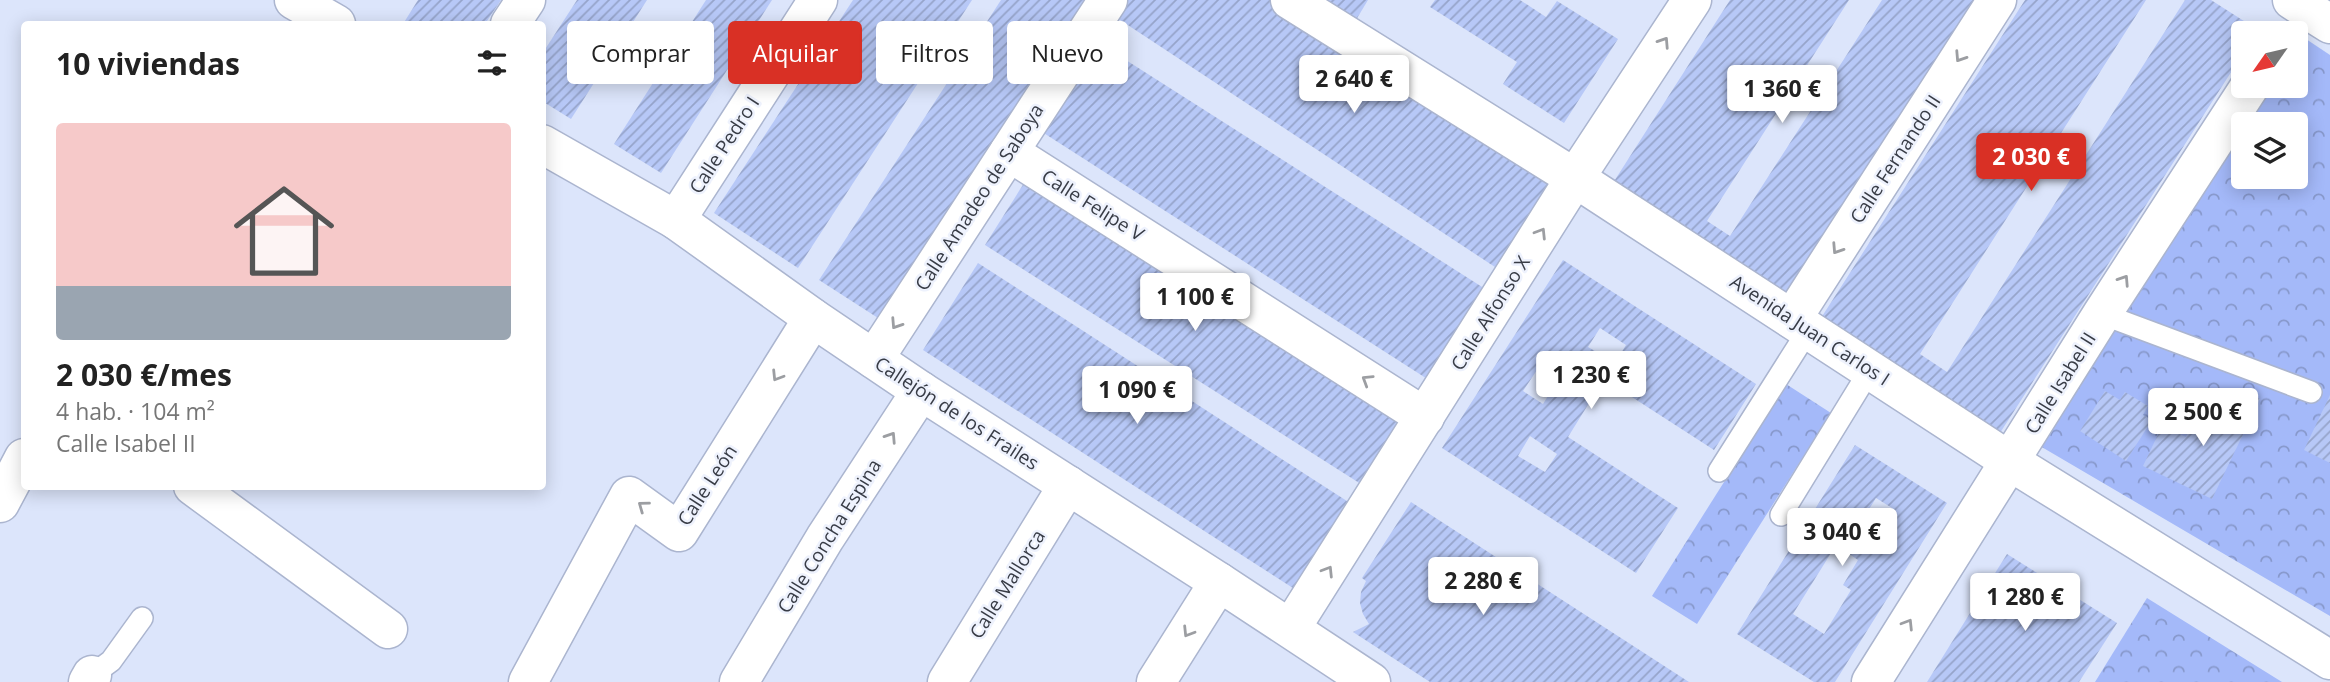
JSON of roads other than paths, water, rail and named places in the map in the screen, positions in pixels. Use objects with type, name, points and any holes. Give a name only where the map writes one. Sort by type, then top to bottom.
[{"type":"street","points":[[295,0],[331,21]]},
{"type":"street","points":[[512,21],[526,0]]},
{"type":"street","name":"Calle Pedro I","points":[[676,220],[818,0]]},
{"type":"street","name":"Calle Amadeo de Saboya","points":[[874,359],[1108,0]]},
{"type":"street","name":"Avenida Juan Carlos I","points":[[1290,0],[1575,178],[2011,463],[2330,660]]},
{"type":"street","name":"Calle Alfonso X","points":[[1291,628],[1575,178],[1692,0]]},
{"type":"street","name":"Calle Fernando II","points":[[1801,324],[1997,0]]},
{"type":"street","name":"Calle Isabel II","points":[[1871,682],[2011,463],[2102,314],[2242,98]]},
{"type":"street","name":"Callejón de los Frailes","points":[[546,146],[676,220],[921,391],[1291,628],[1349,676]]},
{"type":"street","name":"Calle Felipe V","points":[[1009,152],[1425,417]]},
{"type":"street","name":"Calle León","points":[[528,682],[629,496],[679,532],[813,318]]},
{"type":"street","name":"Calle Concha Espina","points":[[739,682],[825,538],[921,391]]},
{"type":"street","points":[[0,503],[21,464]]},
{"type":"street","name":"Calle Mallorca","points":[[947,682],[1068,485]]},
{"type":"street","points":[[198,490],[388,629]]},
{"type":"street","points":[[1156,682],[1219,582]]},
{"type":"lane","points":[[2102,314],[2311,392]]},
{"type":"lane","points":[[1718,471],[1801,324]]},
{"type":"lane","points":[[1781,515],[1870,370]]},
{"type":"lane","points":[[90,679],[111,661],[142,618]]}]
